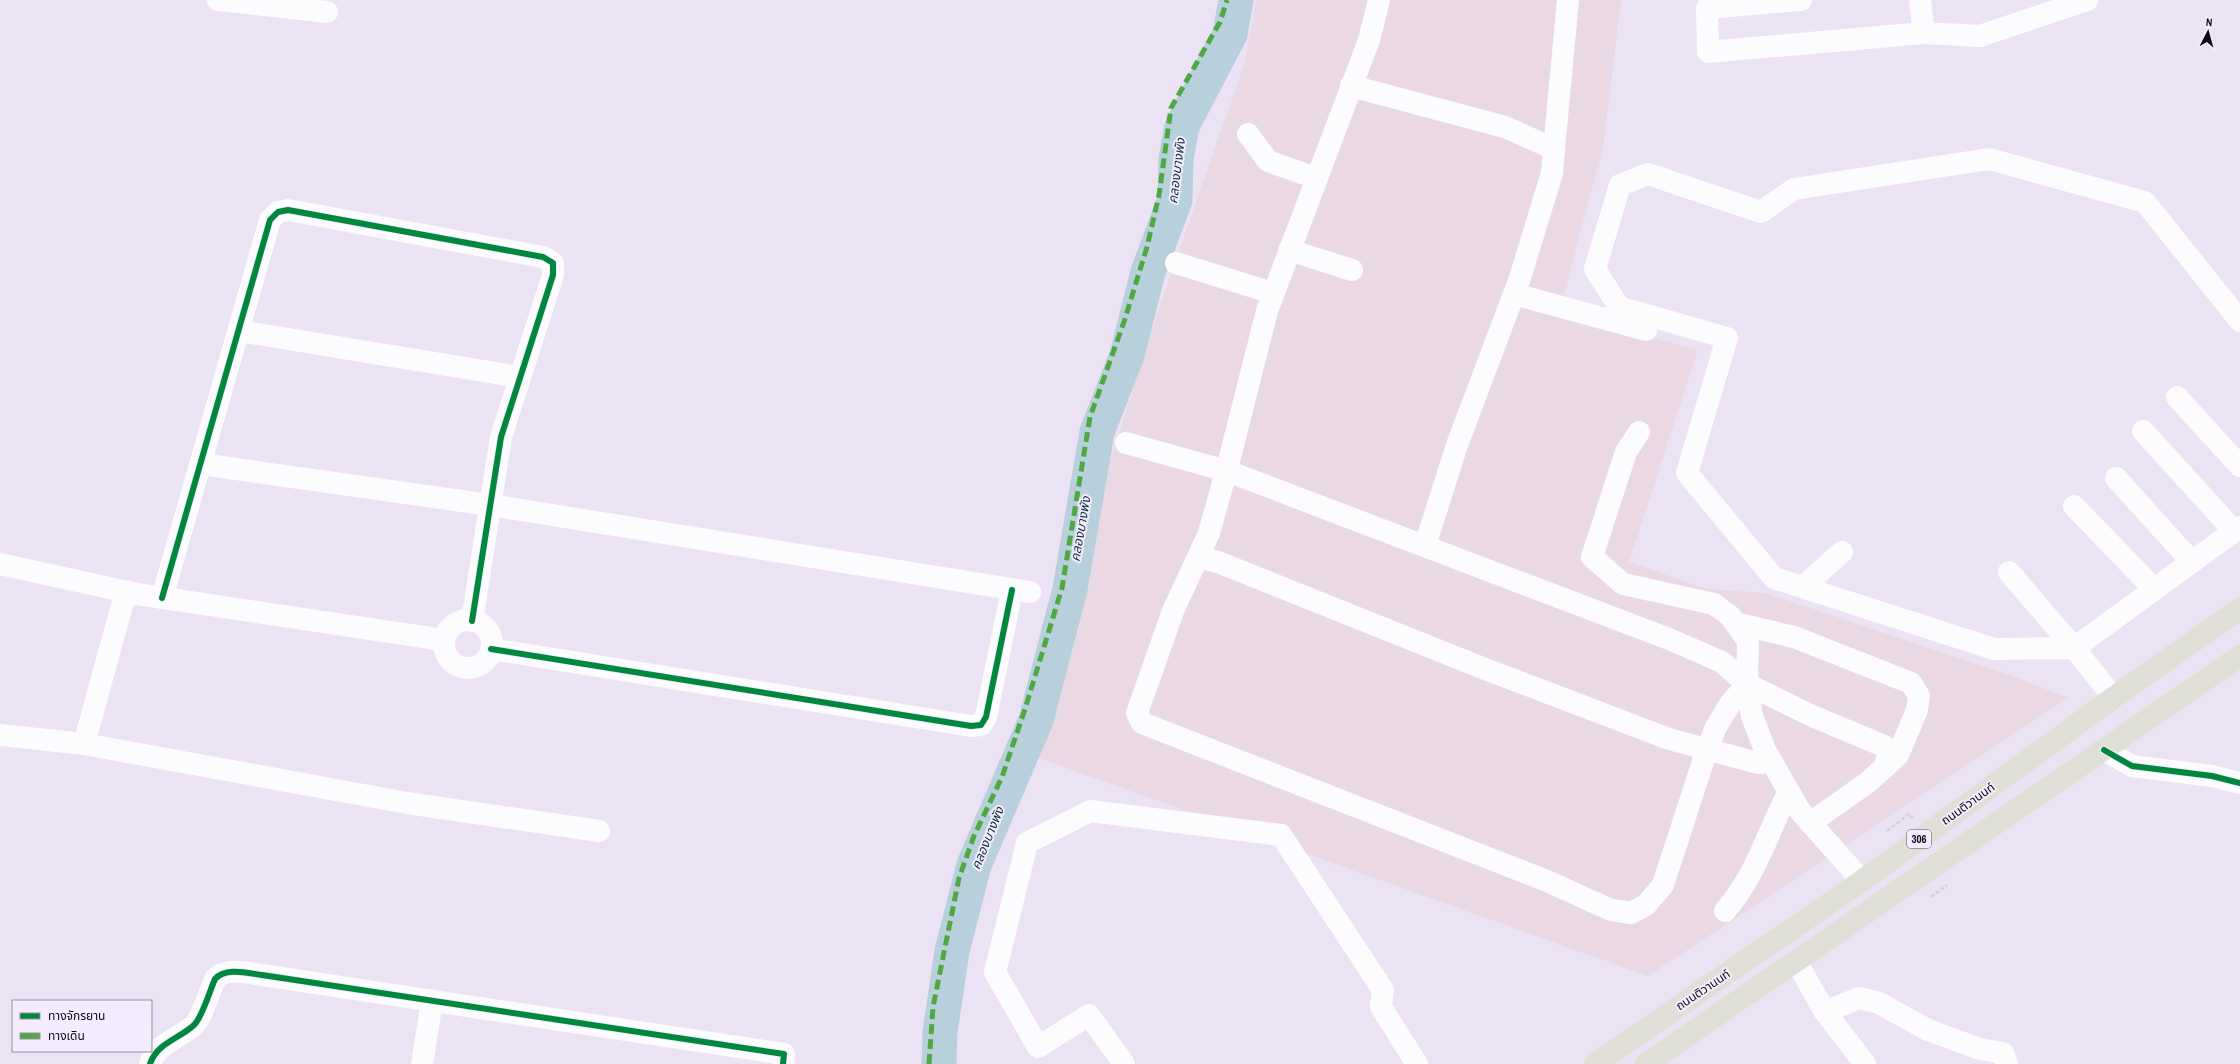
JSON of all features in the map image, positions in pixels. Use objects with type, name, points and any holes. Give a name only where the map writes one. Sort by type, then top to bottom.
[{"type":"main road","name":"ถนนติวานนท์","points":[[1595,1064],[1855,885],[2114,698],[2240,610]]},
{"type":"main road","name":"306","points":[[1646,1064],[2240,656]]},
{"type":"main road","points":[[1855,885],[1862,915]]},
{"type":"street","points":[[218,0],[327,12]]},
{"type":"street","points":[[1378,0],[1369,40],[1267,310],[1227,471],[1209,533],[1173,611],[1137,713],[1142,723],[1547,881],[1611,910],[1631,913],[1646,905],[1663,885],[1707,749],[1716,727],[1730,704],[1747,684]]},
{"type":"street","points":[[1425,546],[1457,445],[1514,294],[1552,173],[1568,0]]},
{"type":"street","points":[[1801,0],[1707,8],[1708,52],[1924,33],[1980,36],[2087,0]]},
{"type":"street","points":[[1920,0],[1924,33]]},
{"type":"street","points":[[1352,86],[1505,127],[1554,149]]},
{"type":"street","points":[[1248,134],[1268,161],[1316,178]]},
{"type":"street","points":[[2143,431],[2237,529],[2074,648],[1994,649],[1774,578],[1687,473],[1728,338],[1619,307],[1595,270],[1620,185],[1648,174],[1761,212],[1794,189],[1990,159],[2144,202],[2240,321]]},
{"type":"street","points":[[162,598],[270,220],[278,212],[288,210],[543,257],[553,263],[553,275],[501,438],[472,621]]},
{"type":"street","points":[[1289,250],[1352,270]]},
{"type":"street","points":[[1176,264],[1273,293]]},
{"type":"street","points":[[1514,294],[1648,331]]},
{"type":"street","points":[[239,331],[520,378]]},
{"type":"street","points":[[2177,397],[2240,466]]},
{"type":"street","points":[[1639,432],[1626,452],[1592,557],[1624,584],[1714,604],[1730,616],[1748,641],[1747,684],[1752,716],[1765,750],[1791,795],[1855,885]]},
{"type":"street","points":[[1126,443],[1227,471],[1425,546],[1722,662],[1747,684],[1810,715],[1884,746],[1888,755],[1885,766]]},
{"type":"street","points":[[201,464],[490,505],[1021,591],[986,717],[981,725],[972,726],[491,649]]},
{"type":"street","points":[[2116,478],[2192,562]]},
{"type":"street","points":[[2074,506],[2154,589]]},
{"type":"street","points":[[1803,587],[1842,552]]},
{"type":"street","points":[[1199,557],[1218,562],[1485,669],[1669,739],[1758,763],[1772,762]]},
{"type":"street","points":[[0,564],[162,598],[444,640]]},
{"type":"street","points":[[2009,572],[2074,648],[2114,698]]},
{"type":"street","points":[[84,744],[126,591]]},
{"type":"street","points":[[465,620],[472,621],[488,630],[491,649],[481,664],[470,668],[463,668],[448,658],[444,640],[446,634],[454,625],[465,620]]},
{"type":"street","points":[[1735,623],[1794,638],[1911,683],[1919,696],[1917,710],[1898,755],[1867,783],[1810,823]]},
{"type":"street","points":[[0,735],[84,744],[407,803],[600,831]]},
{"type":"street","points":[[2104,750],[2132,766],[2212,776],[2240,783]]},
{"type":"street","points":[[1725,912],[1741,892],[1758,861],[1785,799],[1791,795]]},
{"type":"street","points":[[1124,1064],[1089,1015],[1038,1047],[995,972],[1027,843],[1090,811],[1281,835],[1383,990],[1381,1007],[1416,1064]]},
{"type":"street","points":[[1796,960],[1825,1012],[1865,1064]]},
{"type":"street","points":[[150,1064],[152,1058],[160,1048],[196,1024],[215,979],[220,974],[228,972],[784,1054],[783,1064]]},
{"type":"street","points":[[1825,1012],[1858,998],[1879,1003],[1928,1030],[1980,1049],[2003,1053],[2008,1064]]},
{"type":"street","points":[[422,1064],[432,1001]]},
{"type":"path","points":[[1887,831],[1909,814],[1912,817],[1904,823]]},
{"type":"shaded area","points":[[1256,0],[1621,0],[1603,147],[1559,312],[1698,350],[1629,562],[1707,589],[1765,593],[2010,675],[2068,698],[1648,976],[1033,756],[1100,492],[1164,293],[1245,62]]},
{"type":"waterway","name":"คลองบางพัง","points":[[939,1064],[940,1032],[952,951],[974,865],[1036,720],[1070,589],[1097,432],[1127,355],[1148,272],[1175,200],[1176,159],[1182,126],[1230,34],[1236,0]]},
{"type":"marked path","points":[[929,1064],[933,1007],[959,878],[974,836],[1002,777],[1025,709],[1062,588],[1090,417],[1124,322],[1147,247],[1159,195],[1171,108],[1220,22],[1227,0]]},
{"type":"cycle path","points":[[162,598],[270,220],[278,212],[288,210],[543,257],[553,263],[553,275],[501,437],[472,621]]},
{"type":"cycle path","points":[[491,649],[971,726],[981,725],[986,717],[1012,590]]},
{"type":"cycle path","points":[[2104,750],[2132,766],[2212,776],[2240,783]]},
{"type":"cycle path","points":[[150,1064],[153,1057],[163,1046],[194,1025],[203,1010],[215,979],[220,975],[231,972],[250,973],[784,1054],[783,1064]]}]
